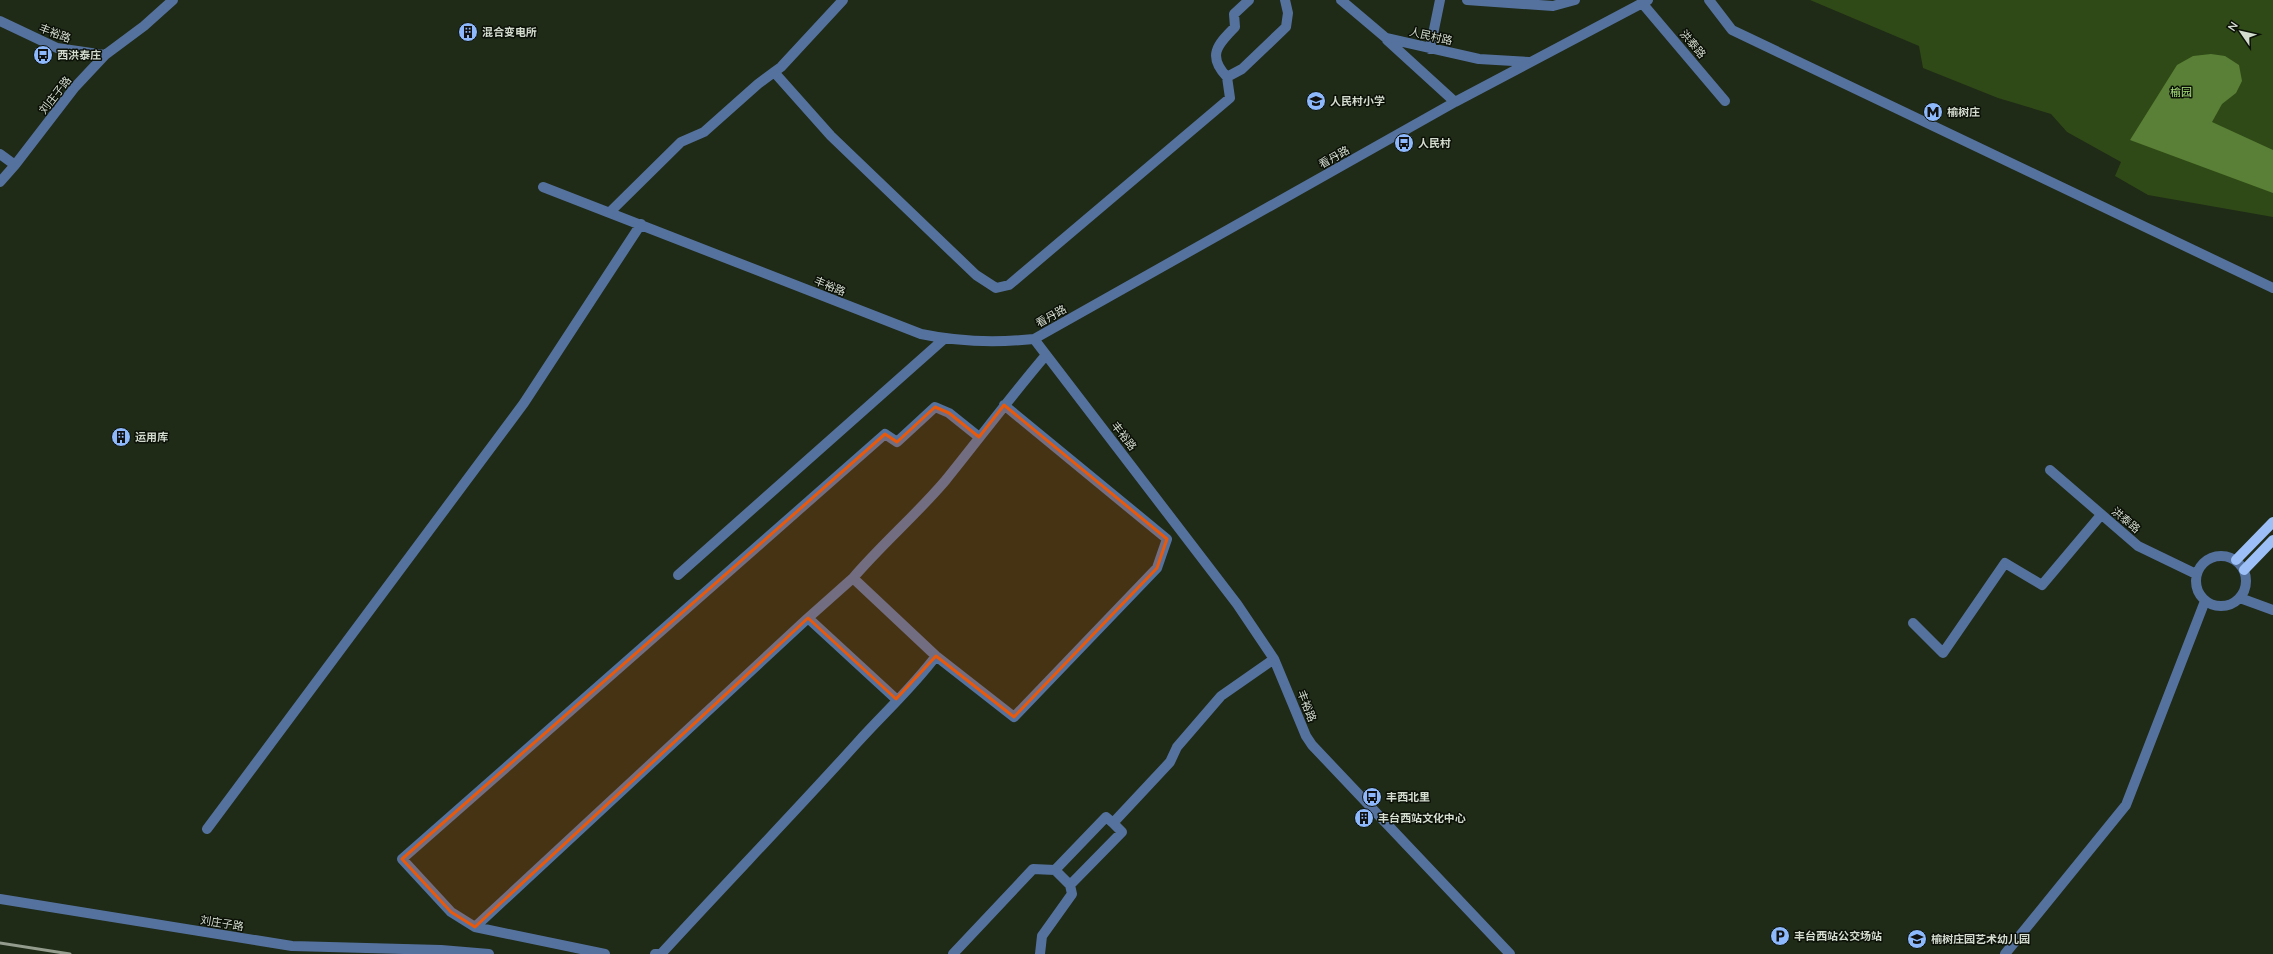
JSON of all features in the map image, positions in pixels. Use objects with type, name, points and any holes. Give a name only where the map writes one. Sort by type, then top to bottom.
[{"type":"main road","points":[[2236,560],[2273,522]]},
{"type":"main road","points":[[2244,570],[2273,540]]},
{"type":"street","name":"刘庄子路","points":[[0,182],[16,165],[75,88],[105,55],[144,26],[173,0]]},
{"type":"street","points":[[610,212],[681,142],[704,132],[774,72],[843,0]]},
{"type":"street","points":[[774,72],[831,136],[976,275],[996,288],[1010,285],[1230,98],[1227,77],[1218,67],[1216,50],[1221,41],[1234,27],[1234,14],[1249,0]]},
{"type":"street","points":[[1227,77],[1242,69],[1286,27],[1288,13],[1285,0]]},
{"type":"street","name":"人民村路","points":[[1341,0],[1386,38],[1479,59],[1529,62]]},
{"type":"street","points":[[1430,49],[1440,0]]},
{"type":"street","points":[[1467,0],[1553,6],[1575,0]]},
{"type":"street","points":[[1709,0],[1732,30],[2273,288]]},
{"type":"street","name":"看丹路","points":[[1034,339],[1455,102],[1645,1]]},
{"type":"street","name":"洪泰路","points":[[1645,1],[1726,101]]},
{"type":"street","name":"丰裕路","points":[[0,21],[57,48],[105,55]]},
{"type":"street","points":[[1386,38],[1455,102]]},
{"type":"street","points":[[0,154],[16,165]]},
{"type":"street","name":"丰裕路","points":[[543,187],[899,326],[944,339],[1004,342],[1034,339],[1209,565],[1274,659],[1306,736],[1312,745],[1510,954]]},
{"type":"street","points":[[207,829],[524,403],[641,224]]},
{"type":"street","points":[[678,575],[944,339]]},
{"type":"street","points":[[475,927],[853,578],[879,547],[944,482],[1004,405],[1046,355]]},
{"type":"street","points":[[853,578],[936,656],[1014,717],[1157,568],[1167,539],[1004,405]]},
{"type":"street","points":[[605,954],[475,927],[451,912],[402,859],[885,434],[897,442],[935,407],[949,413],[979,437]]},
{"type":"street","name":"洪泰路","points":[[2050,470],[2138,546],[2196,574]]},
{"type":"street","points":[[1913,623],[1943,653],[2005,564],[2042,585],[2101,515]]},
{"type":"street","points":[[2220,555],[2236,560],[2244,570],[2246,584],[2240,598],[2226,606],[2217,607],[2205,601],[2197,591],[2196,574],[2200,567],[2212,557],[2220,555]]},
{"type":"street","points":[[2240,598],[2273,610]]},
{"type":"street","points":[[2005,954],[2126,805],[2205,601]]},
{"type":"street","points":[[808,618],[896,699]]},
{"type":"street","points":[[655,954],[661,954],[834,770],[896,699],[922,675],[936,656]]},
{"type":"street","points":[[1113,823],[1170,762],[1177,748],[1221,696],[1274,659]]},
{"type":"street","points":[[1055,870],[1106,817],[1113,823],[1122,832],[1070,885]]},
{"type":"street","points":[[953,954],[1033,869],[1055,870],[1070,885],[1072,894],[1042,936],[1040,954]]},
{"type":"street","name":"刘庄子路","points":[[0,899],[292,946],[441,950],[489,954]]},
{"type":"highlighted area","points":[[1004,405],[1167,539],[1157,568],[1014,717],[936,656],[896,699],[808,618],[475,927],[451,912],[402,859],[885,434],[897,442],[935,407],[949,413],[979,437]]},
{"type":"green space","name":"榆园","points":[[1810,0],[2273,0],[2273,217],[2148,195],[2115,176],[2121,162],[2067,132],[2051,114],[1998,98],[1923,68],[1919,46]]},
{"type":"shaded area","points":[[2211,54],[2225,56],[2239,65],[2242,81],[2236,93],[2222,104],[2212,122],[2273,150],[2273,193],[2130,140],[2177,65],[2193,56]]},
{"type":"railway","points":[[0,943],[70,954]]},
{"type":"place","name":"混合变电所","points":[[468,32]]},
{"type":"place","name":"西洪泰庄","points":[[43,55]]},
{"type":"place","name":"人民村小学","points":[[1316,101]]},
{"type":"place","name":"榆树庄","points":[[1933,112]]},
{"type":"place","name":"人民村","points":[[1404,143]]},
{"type":"place","name":"运用库","points":[[121,437]]},
{"type":"place","name":"丰西北里","points":[[1372,797]]},
{"type":"place","name":"丰台西站文化中心","points":[[1364,818]]},
{"type":"place","name":"丰台西站公交场站","points":[[1780,936]]},
{"type":"place","name":"榆树庄园艺术幼儿园","points":[[1917,939]]}]
